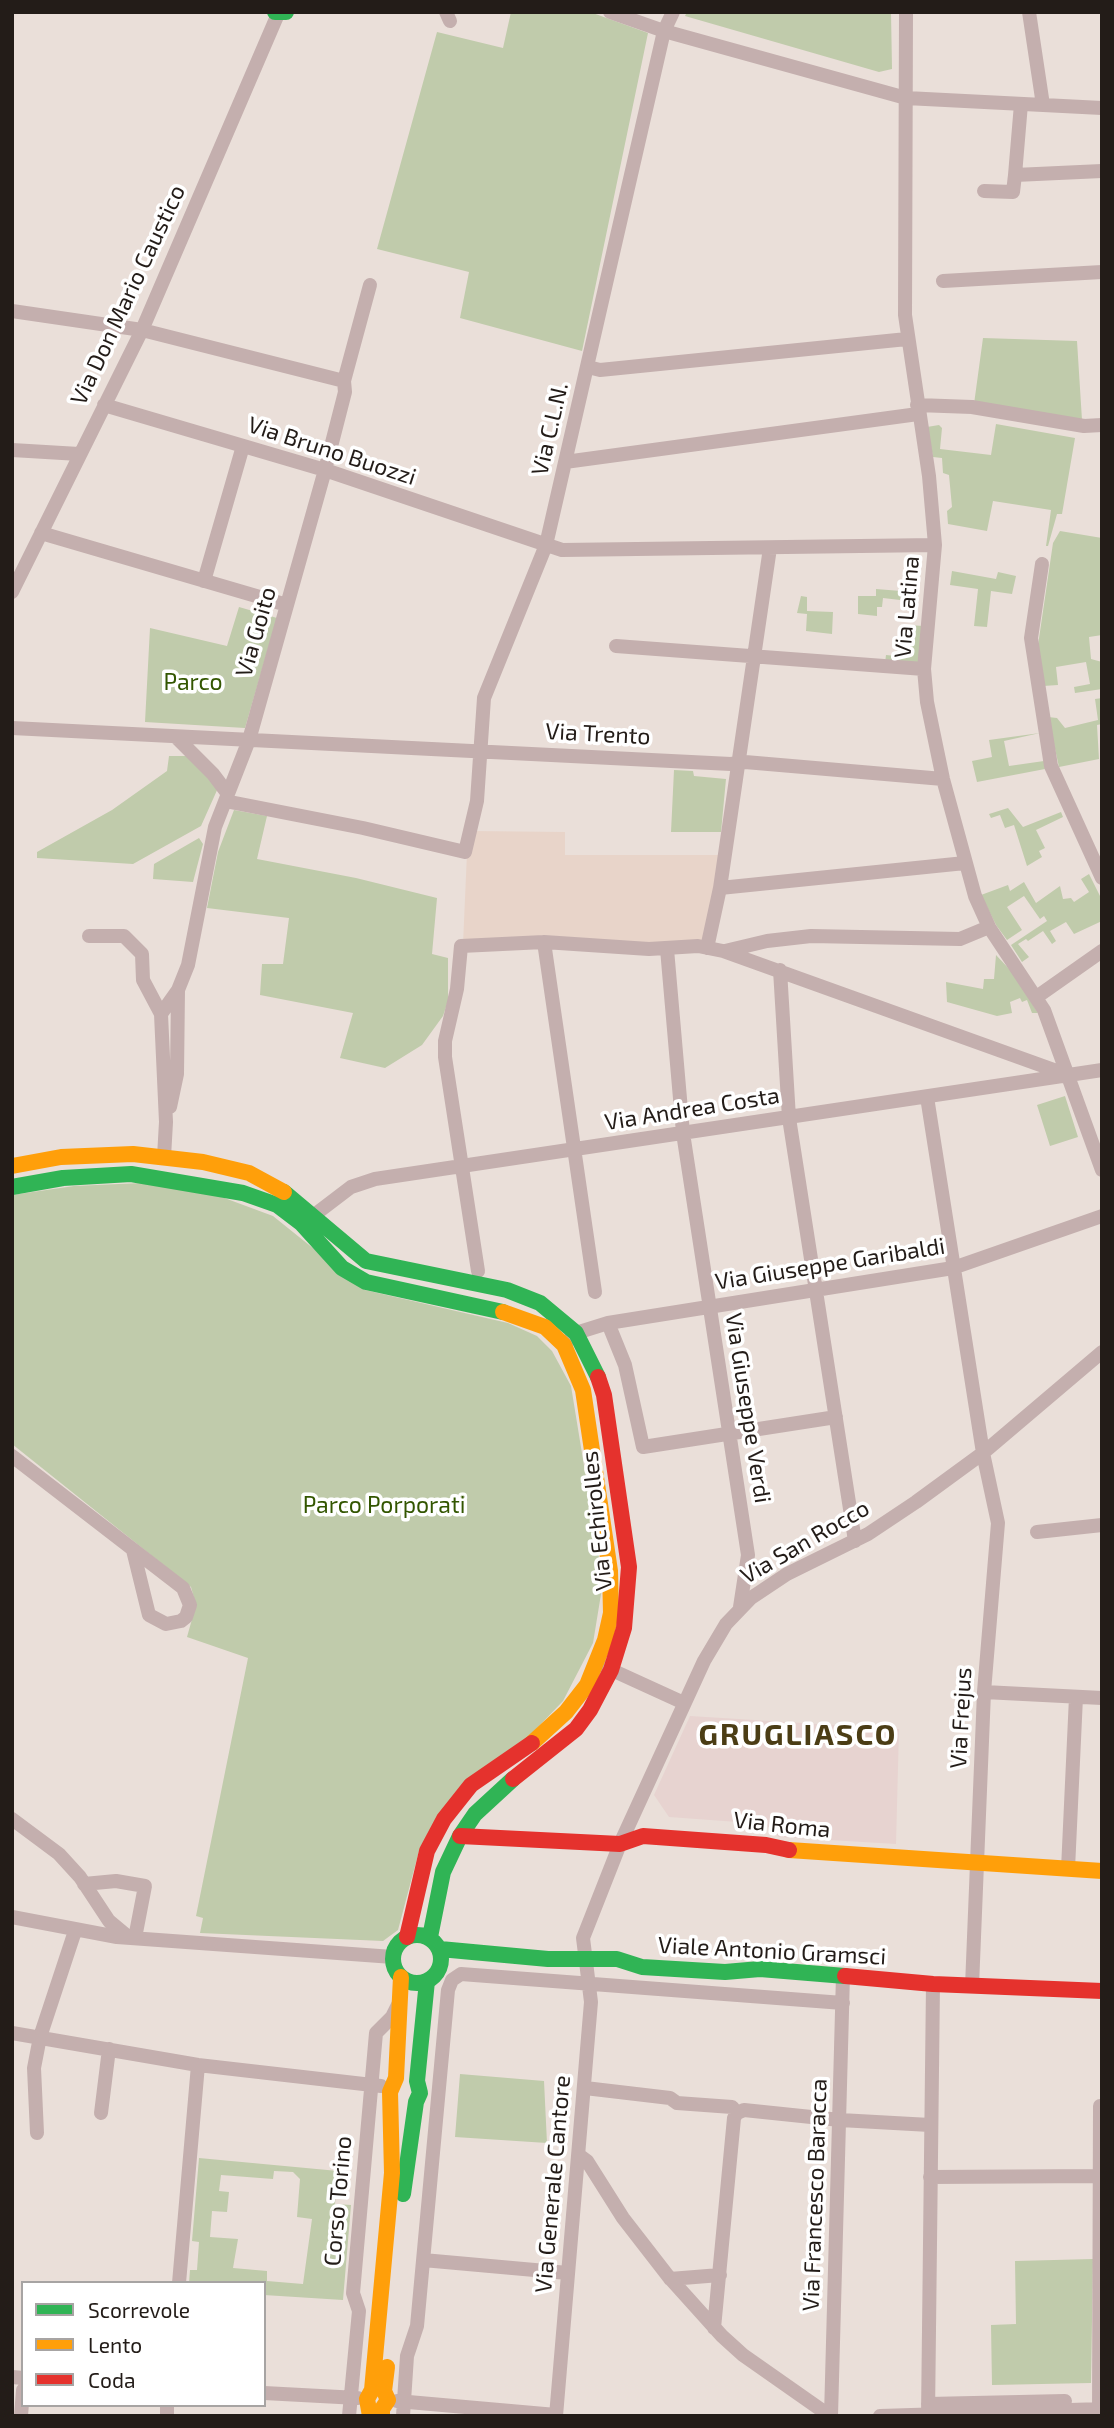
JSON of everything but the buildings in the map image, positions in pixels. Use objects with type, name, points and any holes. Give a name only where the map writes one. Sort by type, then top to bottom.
[{"type":"street","points":[[610,12],[664,31],[906,98],[1102,108]]},
{"type":"street","name":"Via C.L.N.","points":[[226,798],[465,852],[477,801],[484,698],[546,545],[664,31],[673,12]]},
{"type":"street","name":"Via Latina","points":[[906,12],[907,339],[929,476],[935,545],[924,669],[926,702],[965,863],[989,926],[1038,996],[1102,1170]]},
{"type":"street","points":[[1029,12],[1043,105]]},
{"type":"street","name":"Via Don Mario Caustico","points":[[12,592],[142,330],[280,13]]},
{"type":"street","points":[[984,191],[1013,192],[1021,104]]},
{"type":"street","points":[[1015,175],[1102,172]]},
{"type":"street","points":[[943,281],[1102,272]]},
{"type":"street","name":"Via Goito","points":[[161,1014],[178,990],[188,965],[205,865],[226,798],[249,740],[325,470],[345,392],[344,381],[370,285]]},
{"type":"street","points":[[12,311],[142,330],[344,381]]},
{"type":"street","points":[[588,367],[600,370],[907,339]]},
{"type":"street","name":"Via Bruno Buozzi","points":[[104,405],[325,470],[562,550],[935,545]]},
{"type":"street","points":[[565,462],[917,410],[972,407],[1084,426],[1102,425]]},
{"type":"street","points":[[204,581],[243,446]]},
{"type":"street","points":[[12,450],[79,454]]},
{"type":"street","points":[[41,533],[287,605]]},
{"type":"street","points":[[707,948],[720,888],[770,548]]},
{"type":"street","points":[[1042,564],[1031,638],[1051,766],[1102,878]]},
{"type":"street","points":[[616,646],[924,669]]},
{"type":"street","name":"Via Trento","points":[[12,728],[738,765],[745,762],[943,779]]},
{"type":"street","points":[[176,737],[213,774],[226,798]]},
{"type":"street","points":[[720,888],[965,863]]},
{"type":"street","points":[[723,951],[767,941],[811,936],[960,939],[989,926]]},
{"type":"street","name":"Via Goito","points":[[89,936],[124,936],[137,946],[142,954],[143,979],[161,1014],[166,1122],[164,1157]]},
{"type":"street","points":[[544,942],[596,1292]]},
{"type":"street","points":[[478,1272],[445,1057],[445,1041],[457,989],[460,946],[544,942],[667,949],[707,948],[723,951],[1068,1076]]},
{"type":"street","name":"Via Giuseppe Verdi","points":[[667,949],[683,1133],[748,1555],[740,1607]]},
{"type":"street","points":[[1038,996],[1102,951]]},
{"type":"street","points":[[780,970],[789,1118],[855,1541]]},
{"type":"street","name":"Via Goito","points":[[166,1122],[177,1074],[178,990]]},
{"type":"street","name":"Via Andrea Costa","points":[[309,1220],[358,1184],[461,1166],[1102,1070]]},
{"type":"street","name":"Via Frejus","points":[[927,1097],[983,1453],[998,1523],[984,1692],[972,1986]]},
{"type":"street","points":[[12,1166],[97,1154],[164,1157],[249,1173],[293,1197],[309,1220]]},
{"type":"street","points":[[12,1187],[97,1175],[144,1176],[243,1193],[309,1220]]},
{"type":"street","name":"Via Giuseppe Garibaldi","points":[[570,1339],[608,1323],[814,1288],[953,1268],[1102,1216]]},
{"type":"street","name":"Via Echirolles","points":[[309,1220],[366,1261],[525,1295],[551,1311],[570,1339],[591,1358],[604,1395],[629,1567],[628,1606],[590,1710],[576,1729],[542,1759],[497,1791],[475,1814],[460,1836],[443,1872],[435,1943]]},
{"type":"street","points":[[608,1323],[625,1365],[643,1447],[836,1418]]},
{"type":"street","name":"Via San Rocco","points":[[586,1957],[583,1938],[620,1844],[713,1645],[740,1607],[787,1574],[855,1541],[916,1503],[983,1453],[1102,1352]]},
{"type":"street","points":[[12,1456],[183,1588],[190,1605],[181,1622],[166,1624],[149,1615],[133,1550]]},
{"type":"street","points":[[1037,1532],[1102,1525]]},
{"type":"street","points":[[604,1667],[684,1703]]},
{"type":"street","name":"Via Echirolles","points":[[407,1937],[427,1851],[444,1819],[471,1785],[493,1767],[533,1742],[566,1712],[604,1667]]},
{"type":"street","points":[[984,1692],[1102,1698]]},
{"type":"street","points":[[1068,1869],[1076,1697]]},
{"type":"street","points":[[12,1819],[60,1854],[102,1912],[131,1937]]},
{"type":"street","name":"Via Roma","points":[[460,1836],[620,1844],[642,1836],[766,1845],[774,1849],[1102,1871]]},
{"type":"street","points":[[84,1884],[116,1881],[145,1886],[131,1937]]},
{"type":"street","points":[[37,2133],[34,2068],[40,2037],[75,1931],[102,1912]]},
{"type":"street","points":[[12,1917],[75,1931],[131,1937],[393,1957]]},
{"type":"street","points":[[414,1934],[435,1943],[441,1964],[427,1981],[413,1983],[401,1977],[393,1957],[397,1945],[414,1934]]},
{"type":"street","name":"Viale Antonio Gramsci","points":[[435,1943],[548,1959],[617,1959],[642,1967],[844,1975],[933,1984],[972,1986],[989,1983],[1102,1992]]},
{"type":"street","name":"Via Generale Cantore","points":[[556,2415],[585,2088],[591,1990],[586,1957]]},
{"type":"street","name":"Viale Antonio Gramsci","points":[[461,1974],[591,1990],[843,2003]]},
{"type":"street","name":"Corso Torino","points":[[349,2416],[379,2404],[407,2356],[417,2326],[449,1990],[452,1980],[461,1974]]},
{"type":"street","name":"Via Francesco Baracca","points":[[831,2416],[844,1975]]},
{"type":"street","name":"Corso Torino","points":[[379,2404],[392,2173],[392,2087],[401,1977]]},
{"type":"street","name":"Corso Torino","points":[[379,2404],[404,2174],[418,2092],[427,1981]]},
{"type":"street","points":[[928,2412],[933,1984]]},
{"type":"street","name":"Corso Torino","points":[[379,2404],[359,2311],[352,2293],[376,2033],[392,2017],[401,1999]]},
{"type":"street","points":[[12,2033],[198,2065],[392,2087],[409,2076],[437,2122]]},
{"type":"street","points":[[101,2113],[109,2049]]},
{"type":"street","points":[[179,2281],[198,2065]]},
{"type":"street","points":[[392,2087],[402,2106],[418,2092]]},
{"type":"street","points":[[585,2088],[670,2098],[677,2103],[732,2107],[737,2113]]},
{"type":"street","points":[[1100,2106],[1100,2411]]},
{"type":"street","points":[[737,2113],[744,2110],[839,2120],[930,2125]]},
{"type":"street","points":[[714,2328],[731,2141],[737,2113]]},
{"type":"street","points":[[579,2155],[587,2161],[623,2218],[670,2279],[714,2328],[743,2355],[831,2416]]},
{"type":"street","points":[[930,2177],[1101,2176]]},
{"type":"street","points":[[423,2260],[568,2273]]},
{"type":"street","points":[[670,2279],[720,2275]]},
{"type":"street","points":[[266,2393],[379,2404],[556,2415]]},
{"type":"street","points":[[880,2416],[1085,2400],[1100,2411]]},
{"type":"shaded area","points":[[471,831],[565,832],[565,855],[723,855],[707,946],[463,944],[467,853]]},
{"type":"shaded area","points":[[690,1716],[899,1729],[896,1844],[779,1837],[765,1824],[669,1817],[654,1795]]},
{"type":"green space","points":[[511,12],[590,12],[648,33],[582,351],[460,318],[469,272],[377,249],[437,32],[503,48]]},
{"type":"green space","points":[[687,12],[891,12],[892,69],[879,72],[685,16]]},
{"type":"green space","points":[[983,338],[1077,341],[1082,420],[974,404]]},
{"type":"green space","points":[[996,424],[1075,438],[1062,514],[1057,514],[1048,546],[1051,510],[993,501],[987,531],[948,524],[947,511],[952,507],[949,475],[943,473],[942,458],[933,457],[927,427],[939,425],[942,428],[940,449],[991,455]]},
{"type":"green space","points":[[1060,531],[1102,538],[1102,635],[1089,637],[1091,659],[1102,662],[1102,689],[1075,693],[1074,687],[1090,684],[1086,662],[1056,667],[1058,685],[1043,686],[1037,652],[1053,543]]},
{"type":"green space","points":[[952,571],[996,579],[998,572],[1016,576],[1012,594],[991,591],[987,627],[974,626],[978,589],[950,585]]},
{"type":"green space","points":[[876,589],[901,591],[900,600],[883,598],[882,607],[877,607],[877,616],[858,614],[858,596],[876,596]]},
{"type":"green space","points":[[801,596],[807,597],[807,611],[833,612],[832,634],[806,631],[807,614],[797,613]]},
{"type":"green space","name":"Parco","points":[[239,607],[277,618],[245,728],[145,722],[150,628],[227,646]]},
{"type":"green space","points":[[908,625],[923,626],[919,663],[885,663],[886,655],[896,656],[897,649],[906,650]]},
{"type":"green space","points":[[1102,698],[1102,724],[1097,725],[1099,759],[1059,767],[1048,717],[1057,718],[1065,728],[1098,720],[1095,699]]},
{"type":"green space","points":[[1040,733],[1004,741],[1009,766],[1044,761],[1045,769],[977,782],[972,761],[992,757],[989,740]]},
{"type":"green space","points":[[169,756],[186,756],[218,788],[201,826],[133,864],[37,858],[37,852],[112,810],[167,771]]},
{"type":"green space","points":[[674,770],[693,771],[694,776],[726,779],[721,832],[671,832]]},
{"type":"green space","points":[[1008,808],[1023,827],[1061,812],[1063,817],[1036,830],[1045,848],[1039,851],[1042,857],[1027,866],[1014,825],[1005,828],[1000,815],[991,818],[989,814]]},
{"type":"green space","points":[[234,810],[267,816],[257,859],[356,878],[437,898],[432,954],[448,958],[448,1001],[443,1016],[422,1045],[385,1068],[340,1058],[353,1013],[260,995],[262,964],[283,964],[289,918],[207,908],[218,852]]},
{"type":"green space","points":[[199,838],[203,844],[193,882],[153,879],[154,864]]},
{"type":"green space","points":[[1089,874],[1102,900],[1102,921],[1074,934],[1066,922],[1050,931],[1056,941],[1052,944],[1043,931],[1028,941],[1026,939],[1018,944],[1029,957],[1022,962],[1011,945],[1047,921],[1044,916],[1040,919],[1024,896],[1007,907],[1022,930],[1007,940],[981,895],[1008,885],[1010,891],[1024,882],[1036,903],[1060,886],[1063,899],[1071,898],[1074,902],[1089,892],[1081,879]]},
{"type":"green space","points":[[996,955],[1013,973],[1038,1013],[1032,1013],[1027,1000],[1022,1002],[1020,998],[1010,1002],[1012,1013],[997,1016],[947,1002],[946,982],[983,989],[984,979],[994,979]]},
{"type":"green space","points":[[1065,1096],[1078,1137],[1050,1146],[1037,1105]]},
{"type":"green space","name":"Parco Porporati","points":[[141,1183],[219,1196],[273,1216],[365,1290],[508,1323],[537,1336],[552,1351],[571,1386],[603,1582],[593,1643],[563,1701],[419,1851],[398,1930],[383,1941],[200,1933],[203,1918],[196,1916],[248,1658],[187,1637],[196,1605],[191,1587],[12,1444],[12,1195],[74,1186]]},
{"type":"green space","points":[[460,2074],[544,2081],[547,2143],[455,2137]]},
{"type":"green space","points":[[199,2158],[338,2171],[335,2204],[351,2205],[343,2300],[266,2295],[266,2281],[189,2281],[190,2270],[197,2270],[199,2242],[192,2241]],"holes":[[[274,2171],[293,2172],[300,2179],[297,2217],[312,2219],[303,2284],[267,2281],[267,2271],[233,2268],[238,2239],[210,2237],[212,2211],[227,2212],[229,2192],[219,2191],[221,2175],[273,2179]]]},
{"type":"green space","points":[[1093,2259],[1091,2383],[992,2385],[991,2325],[1016,2324],[1015,2261]]},
{"type":"traffic: fast","points":[[275,12],[286,12]]},
{"type":"traffic: fast","points":[[12,1187],[63,1178],[131,1174],[243,1193],[277,1205],[302,1224],[342,1268],[366,1282],[503,1312]]},
{"type":"traffic: fast","points":[[284,1192],[366,1261],[507,1290],[540,1303],[576,1333],[598,1377]]},
{"type":"traffic: fast","points":[[430,1937],[443,1872],[460,1836],[475,1814],[513,1779]]},
{"type":"traffic: fast","points":[[417,1935],[434,1942],[441,1959],[434,1976],[417,1983],[400,1976],[393,1959],[400,1942],[417,1935]]},
{"type":"traffic: fast","points":[[440,1949],[548,1959],[617,1959],[642,1967],[725,1972],[760,1969],[845,1976]]},
{"type":"traffic: fast","points":[[403,2194],[416,2102],[420,2093],[417,2081],[427,1981]]},
{"type":"traffic: slow","points":[[12,1166],[61,1157],[133,1154],[203,1162],[249,1173],[284,1192]]},
{"type":"traffic: slow","points":[[503,1312],[545,1327],[564,1345],[583,1390],[610,1571],[611,1613],[605,1640],[587,1685],[566,1712],[532,1743]]},
{"type":"traffic: slow","points":[[789,1850],[1102,1871]]},
{"type":"traffic: slow","points":[[370,2416],[367,2399],[372,2390],[392,2173],[390,2092],[396,2078],[401,1977]]},
{"type":"traffic: slow","points":[[382,2416],[382,2409],[388,2400],[384,2391],[387,2367]]},
{"type":"traffic: jam","points":[[513,1779],[576,1729],[590,1710],[611,1670],[624,1628],[629,1567],[604,1395],[598,1377]]},
{"type":"traffic: jam","points":[[407,1937],[427,1851],[444,1819],[471,1785],[532,1743]]},
{"type":"traffic: jam","points":[[460,1836],[620,1844],[643,1836],[766,1845],[789,1850]]},
{"type":"traffic: jam","points":[[845,1976],[933,1984],[1102,1991]]},
{"type":"district","name":"GRUGLIASCO","points":[[798,1735]]}]
